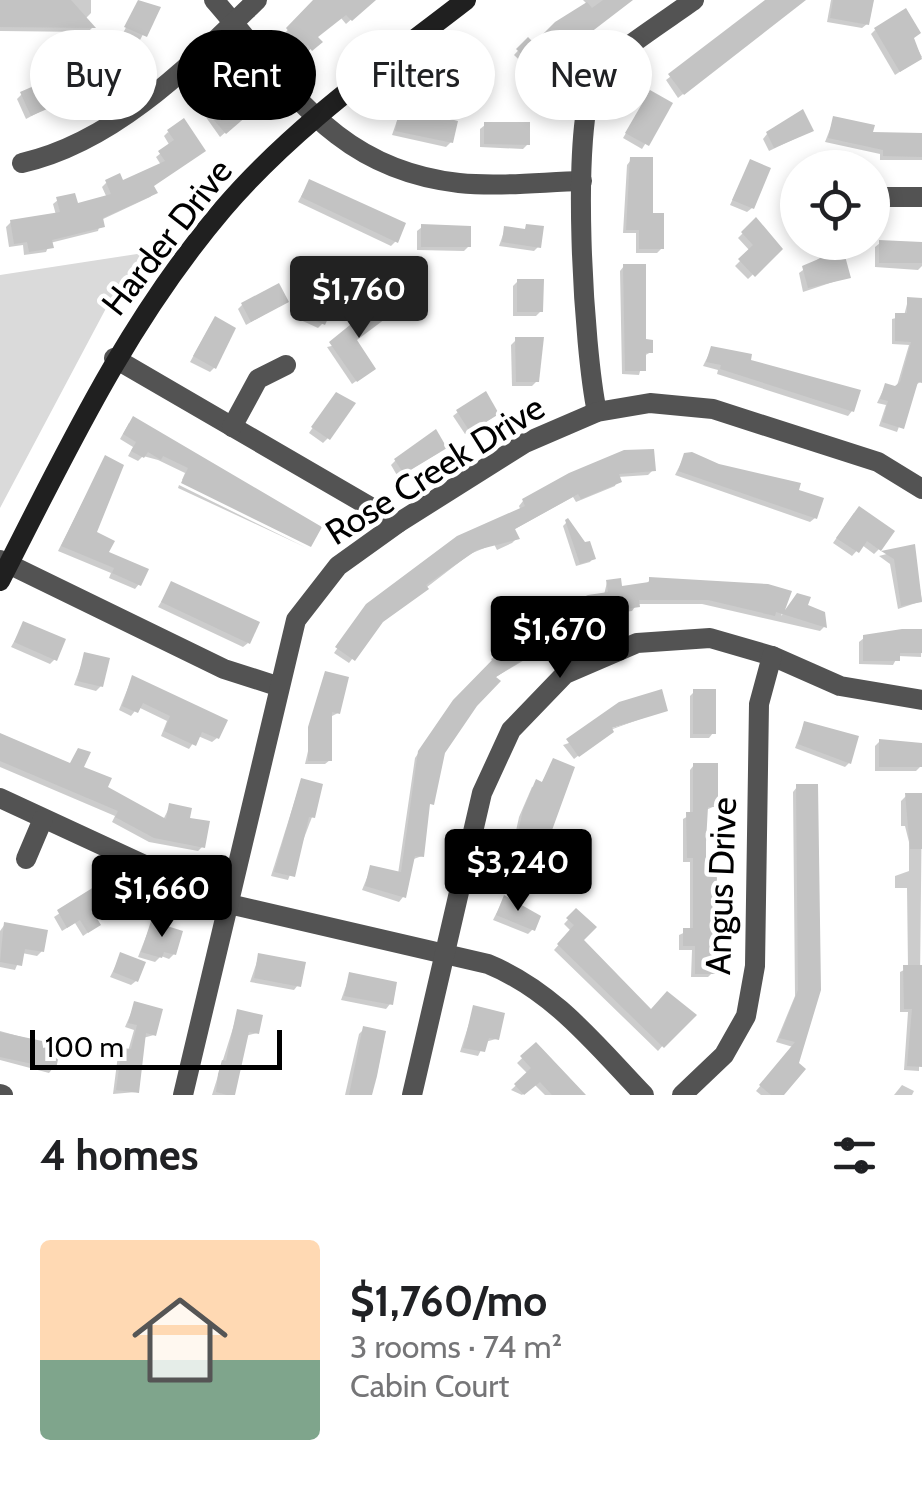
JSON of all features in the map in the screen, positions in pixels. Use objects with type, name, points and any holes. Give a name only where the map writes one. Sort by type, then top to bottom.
[{"type":"street","points":[[214,0],[241,30]]},
{"type":"street","points":[[22,164],[64,154],[108,129],[257,0]]},
{"type":"street","name":"Harder Drive","points":[[316,115],[466,0]]},
{"type":"street","points":[[597,412],[588,369],[583,115],[597,72],[694,0]]},
{"type":"street","points":[[316,119],[340,141],[385,166],[418,177],[464,183],[582,181]]},
{"type":"street","name":"Harder Drive","points":[[3,568],[114,358],[226,206],[311,120]]},
{"type":"street","points":[[890,197],[922,196]]},
{"type":"street","points":[[114,358],[398,524]]},
{"type":"street","points":[[232,427],[258,379],[286,365]]},
{"type":"street","name":"Rose Creek Drive","points":[[183,1095],[296,620],[338,566],[525,443],[597,412],[650,403],[713,409],[878,462],[922,489]]},
{"type":"street","points":[[3,568],[224,669],[278,686]]},
{"type":"street","points":[[412,1095],[482,792],[511,730],[566,674],[637,642],[710,638],[772,656],[840,686],[922,700]]},
{"type":"street","name":"Angus Drive","points":[[682,1095],[724,1055],[746,1016],[754,966],[758,704],[772,656]]},
{"type":"street","points":[[0,798],[228,904],[488,964],[542,990],[644,1095]]},
{"type":"street","points":[[26,860],[43,819]]},
{"type":"shaded area","points":[[150,252],[112,297],[0,508],[0,275]]},
{"type":"building","points":[[0,0],[71,0],[96,28],[0,27]]},
{"type":"building","points":[[138,0],[161,7],[150,30],[124,27]]},
{"type":"building","points":[[313,0],[376,0],[352,21],[346,15],[318,37],[323,42],[316,48],[316,30],[286,28]]},
{"type":"building","points":[[603,0],[633,0],[594,30],[547,30],[587,2],[592,8]]},
{"type":"building","points":[[765,0],[806,0],[684,95],[668,74]]},
{"type":"building","points":[[833,0],[874,0],[869,25],[830,18]]},
{"type":"building","points":[[906,8],[921,33],[914,38],[922,59],[900,72],[874,28]]},
{"type":"building","points":[[30,88],[30,114],[20,92]]},
{"type":"building","points":[[652,91],[673,103],[649,146],[625,133],[633,120],[652,120]]},
{"type":"building","points":[[803,109],[814,131],[774,148],[766,132]]},
{"type":"building","points":[[833,116],[875,125],[873,132],[922,133],[922,157],[890,156],[890,150],[828,138]]},
{"type":"building","points":[[185,120],[206,151],[154,186],[158,193],[103,218],[105,227],[52,240],[54,248],[29,252],[27,242],[14,244],[10,220],[60,212],[56,197],[75,193],[78,203],[111,194],[105,180],[120,173],[123,180],[165,161],[158,151],[174,140],[167,130]]},
{"type":"building","points":[[214,120],[242,120],[226,134]]},
{"type":"building","points":[[397,120],[458,121],[453,143],[395,131]]},
{"type":"building","points":[[484,122],[530,122],[530,145],[484,144]]},
{"type":"building","points":[[630,157],[653,157],[653,213],[664,213],[664,249],[639,249],[639,230],[626,230]]},
{"type":"building","points":[[750,159],[771,168],[754,209],[732,200]]},
{"type":"building","points":[[309,179],[406,223],[398,243],[301,197]]},
{"type":"building","points":[[756,217],[780,245],[780,252],[755,277],[738,259],[753,245],[741,232]]},
{"type":"building","points":[[421,224],[471,226],[471,247],[421,247]]},
{"type":"building","points":[[526,224],[544,226],[541,248],[502,242],[504,226],[525,229]]},
{"type":"building","points":[[890,241],[922,242],[922,263],[879,263],[890,260]]},
{"type":"building","points":[[816,260],[846,260],[851,278],[808,288],[802,266]]},
{"type":"building","points":[[623,264],[646,264],[646,339],[653,340],[653,353],[646,353],[646,371],[625,371]]},
{"type":"building","points":[[517,279],[544,279],[543,312],[517,312]]},
{"type":"building","points":[[279,283],[289,302],[251,322],[241,303]]},
{"type":"building","points":[[304,295],[334,305],[325,325],[296,312]]},
{"type":"building","points":[[907,297],[922,298],[922,383],[918,382],[904,429],[882,422],[888,401],[880,399],[885,383],[895,386],[900,382],[911,342],[895,341],[895,313],[907,313]]},
{"type":"building","points":[[382,299],[393,313],[357,340],[376,369],[357,382],[329,342]]},
{"type":"building","points":[[215,316],[236,328],[216,369],[193,356]]},
{"type":"building","points":[[515,337],[544,337],[539,382],[516,382]]},
{"type":"building","points":[[711,346],[752,354],[751,360],[861,390],[854,412],[720,369],[721,365],[706,362]]},
{"type":"building","points":[[486,391],[499,414],[470,432],[456,410]]},
{"type":"building","points":[[336,392],[356,403],[330,440],[311,427]]},
{"type":"building","points":[[133,416],[322,527],[311,547],[181,483],[188,468],[163,456],[161,460],[148,452],[144,458],[131,451],[136,442],[123,434]]},
{"type":"building","points":[[436,429],[447,448],[404,474],[394,459]]},
{"type":"building","points":[[654,449],[656,471],[619,474],[622,482],[581,499],[578,494],[515,529],[520,539],[477,550],[426,585],[429,589],[383,622],[355,661],[335,647],[366,604],[457,536],[525,506],[522,499],[569,473],[624,450]]},
{"type":"building","points":[[692,452],[719,464],[801,483],[799,490],[824,498],[817,519],[678,471],[684,453]]},
{"type":"building","points":[[105,455],[124,465],[97,532],[115,541],[109,552],[149,569],[141,586],[112,573],[114,568],[61,546]]},
{"type":"building","points":[[859,506],[895,531],[881,551],[867,541],[859,553],[836,538]]},
{"type":"building","points":[[568,518],[585,542],[590,541],[596,559],[580,564],[565,520]]},
{"type":"building","points":[[915,544],[922,602],[901,606],[894,559],[881,551]]},
{"type":"building","points":[[649,577],[768,584],[792,591],[785,610],[797,593],[811,597],[808,605],[825,612],[827,628],[776,612],[775,616],[708,600],[639,600],[640,607],[584,615],[588,623],[556,638],[496,677],[501,681],[477,706],[445,753],[434,805],[430,804],[424,857],[415,856],[406,898],[365,886],[370,865],[401,872],[418,751],[453,700],[496,656],[494,652],[550,612],[588,595],[608,592],[606,580],[621,578],[622,586],[649,582]]},
{"type":"building","points":[[171,581],[260,622],[250,644],[161,602]]},
{"type":"building","points":[[23,621],[66,639],[57,661],[14,642]]},
{"type":"building","points":[[922,629],[922,653],[900,653],[900,661],[863,661],[863,635]]},
{"type":"building","points":[[84,652],[110,658],[103,687],[77,681]]},
{"type":"building","points":[[325,671],[349,677],[340,714],[332,712],[332,761],[308,761],[308,727]]},
{"type":"building","points":[[132,675],[228,720],[219,739],[202,732],[196,746],[164,731],[170,716],[143,703],[138,713],[122,706]]},
{"type":"building","points":[[662,689],[668,711],[612,728],[614,732],[579,757],[566,739],[619,702]]},
{"type":"building","points":[[693,689],[716,689],[716,734],[693,734]]},
{"type":"building","points":[[804,721],[859,736],[851,764],[798,744]]},
{"type":"building","points":[[0,733],[70,763],[78,748],[91,752],[84,767],[112,778],[108,787],[166,819],[169,803],[192,808],[190,818],[210,821],[205,848],[154,838],[115,817],[118,811],[0,761]]},
{"type":"building","points":[[879,739],[922,743],[922,767],[879,767]]},
{"type":"building","points":[[553,758],[575,767],[551,833],[544,831],[536,864],[512,858],[523,810],[536,779],[542,782]]},
{"type":"building","points":[[693,763],[718,763],[718,807],[708,807],[706,842],[706,871],[717,871],[716,974],[695,974],[695,946],[683,946],[683,928],[693,928],[693,858],[687,858],[686,812],[693,812]]},
{"type":"building","points":[[301,778],[323,784],[315,818],[309,817],[295,877],[274,872]]},
{"type":"building","points":[[796,784],[818,784],[821,990],[799,1063],[806,1069],[784,1095],[771,1095],[759,1085],[795,1042],[779,1038],[798,990]]},
{"type":"building","points":[[905,793],[922,793],[922,849],[910,849]]},
{"type":"building","points":[[94,887],[105,905],[93,912],[101,925],[88,933],[80,920],[67,928],[57,910]]},
{"type":"building","points":[[504,895],[541,916],[535,931],[496,915]]},
{"type":"building","points":[[576,908],[597,927],[584,940],[651,1009],[667,991],[697,1015],[664,1048],[557,944],[574,925],[566,918]]},
{"type":"building","points":[[151,921],[183,931],[176,955],[164,952],[162,958],[141,952]]},
{"type":"building","points":[[4,922],[48,930],[44,952],[25,949],[22,966],[0,962]]},
{"type":"building","points":[[120,952],[146,962],[138,982],[113,972]]},
{"type":"building","points":[[258,953],[306,962],[301,987],[254,978]]},
{"type":"building","points":[[903,965],[922,965],[922,1067],[907,1066],[912,1009],[904,1009]]},
{"type":"building","points":[[349,972],[397,982],[393,1005],[344,996]]},
{"type":"building","points":[[134,1001],[163,1009],[156,1036],[146,1033],[139,1093],[116,1090],[122,1048],[131,1049],[137,1025],[128,1023]]},
{"type":"building","points":[[473,1005],[505,1013],[499,1040],[489,1038],[485,1052],[463,1048]]},
{"type":"building","points":[[237,1009],[263,1015],[259,1034],[249,1032],[235,1095],[227,1095],[216,1092],[218,1074],[222,1060],[226,1061]]},
{"type":"building","points":[[363,1026],[386,1031],[377,1076],[372,1095],[349,1095]]},
{"type":"building","points":[[0,1032],[61,1045],[56,1069],[0,1057]]},
{"type":"building","points":[[536,1042],[586,1095],[552,1095],[540,1082],[524,1095],[514,1084],[531,1068],[520,1056]]}]
